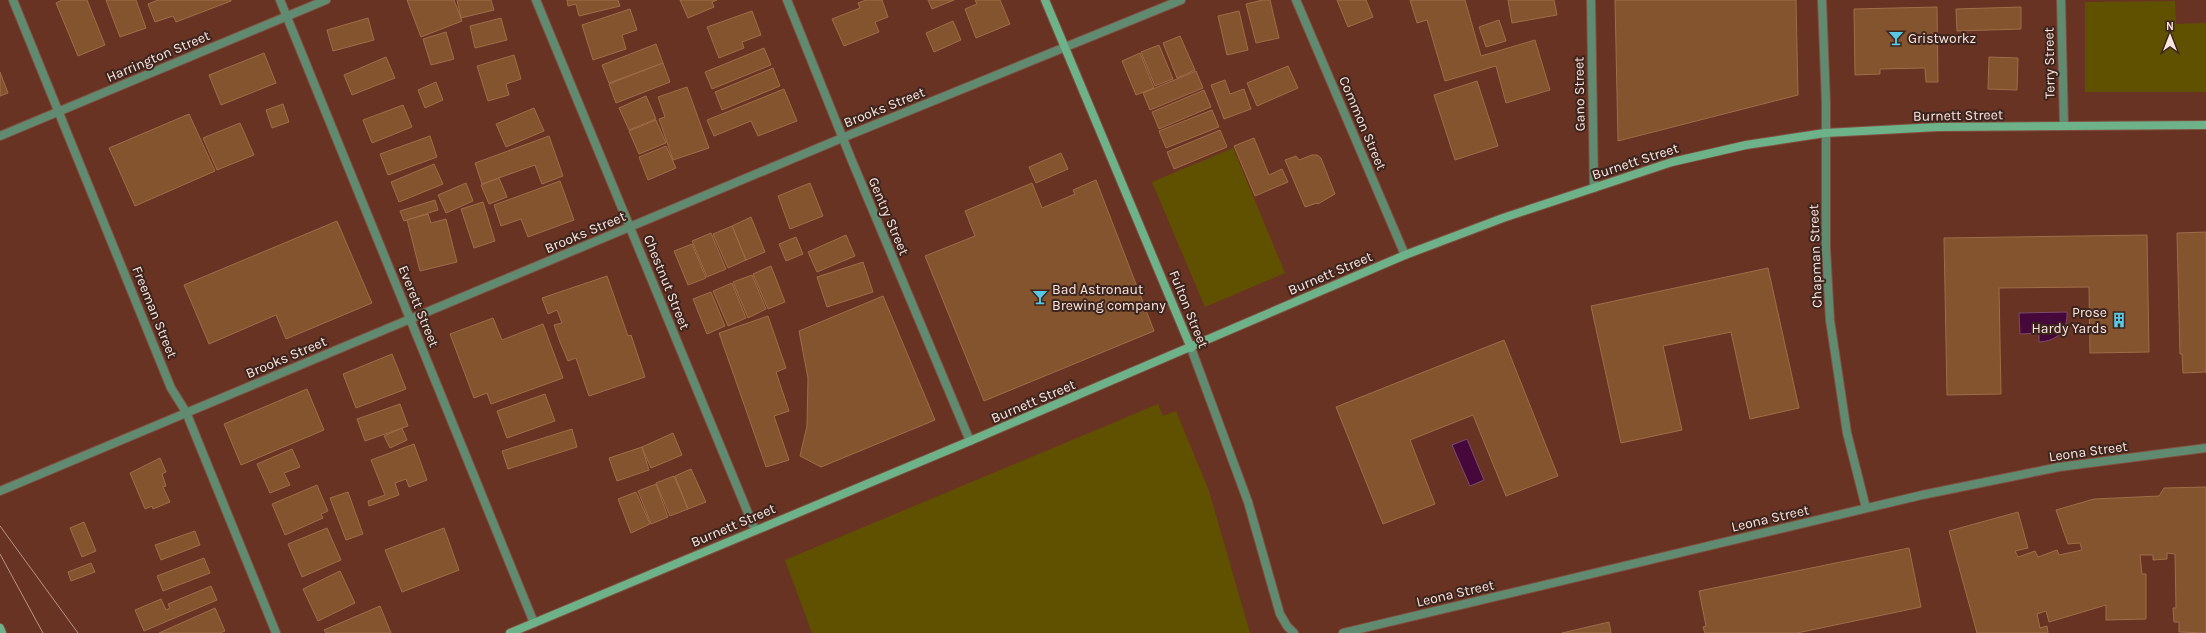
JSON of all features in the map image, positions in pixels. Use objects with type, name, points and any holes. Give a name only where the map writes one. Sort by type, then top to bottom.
[{"type":"street","name":"Freeman Street","points":[[13,0],[171,388],[186,412],[276,633]]},
{"type":"street","name":"Everett Street","points":[[280,0],[534,622]]},
{"type":"street","name":"Harrington Street","points":[[0,136],[326,0]]},
{"type":"street","name":"Chestnut Street","points":[[536,0],[755,530]]},
{"type":"street","name":"Gentry Street","points":[[787,0],[842,138],[970,441]]},
{"type":"street","name":"Fulton Street","points":[[1045,0],[1191,348],[1248,502],[1280,614],[1287,626],[1294,633]]},
{"type":"street","name":"Brooks Street","points":[[0,491],[842,138],[1181,0]]},
{"type":"street","name":"Common Street","points":[[1296,0],[1405,256]]},
{"type":"street","name":"Gano Street","points":[[1591,0],[1594,188]]},
{"type":"street","name":"Chapman Street","points":[[1822,0],[1826,103],[1826,249],[1830,320],[1847,433],[1866,508]]},
{"type":"street","name":"Terry Street","points":[[2061,0],[2064,126]]},
{"type":"street","name":"Burnett Street","points":[[510,633],[1191,348],[1405,256],[1503,218],[1672,162],[1746,145],[1825,133],[1938,127],[2206,125]]},
{"type":"street","name":"Leona Street","points":[[1343,633],[1866,508],[2059,467],[2206,448]]},
{"type":"street","points":[[0,628],[2,633]]},
{"type":"shaded area","points":[[2175,1],[2176,24],[2206,23],[2206,92],[2085,92],[2085,2]]},
{"type":"shaded area","points":[[1233,148],[1285,273],[1205,307],[1152,182]]},
{"type":"shaded area","points":[[2067,312],[2066,325],[2060,334],[2051,340],[2039,342],[2039,333],[2020,334],[2019,313]]},
{"type":"shaded area","points":[[1158,404],[1163,416],[1176,411],[1209,491],[1250,633],[812,633],[785,560]]},
{"type":"shaded area","points":[[1467,439],[1484,480],[1470,486],[1452,445]]},
{"type":"building","points":[[62,0],[87,0],[105,45],[78,56],[56,3]]},
{"type":"building","points":[[106,0],[136,0],[146,28],[120,37]]},
{"type":"building","points":[[158,0],[231,1],[176,22],[173,16],[155,22],[148,4]]},
{"type":"building","points":[[407,0],[454,0],[462,21],[421,37]]},
{"type":"building","points":[[457,0],[491,0],[494,10],[461,18]]},
{"type":"building","points":[[567,0],[618,0],[620,6],[579,16],[576,4],[568,6]]},
{"type":"building","points":[[680,0],[717,0],[712,2],[714,7],[688,18]]},
{"type":"building","points":[[866,0],[882,0],[888,17],[875,22],[879,32],[844,46],[832,19],[860,8],[858,3]]},
{"type":"building","points":[[928,0],[954,0],[932,9]]},
{"type":"building","points":[[975,0],[1000,0],[1010,24],[976,38],[965,9],[977,4]]},
{"type":"building","points":[[1270,0],[1279,38],[1256,43],[1246,4]]},
{"type":"building","points":[[1337,0],[1366,0],[1373,17],[1348,27]]},
{"type":"building","points":[[1410,0],[1465,0],[1481,56],[1535,40],[1550,90],[1506,103],[1496,66],[1445,81],[1427,20],[1417,23]]},
{"type":"building","points":[[1508,0],[1554,0],[1557,15],[1512,23]]},
{"type":"building","points":[[1615,0],[1796,0],[1798,95],[1618,141]]},
{"type":"building","name":"Gristworkz","points":[[1937,7],[1938,82],[1926,82],[1925,68],[1880,69],[1880,74],[1855,75],[1854,9]]},
{"type":"building","points":[[2021,7],[2021,29],[1957,31],[1956,9]]},
{"type":"building","points":[[630,9],[637,30],[622,35],[626,49],[593,60],[582,25]]},
{"type":"building","points":[[752,11],[761,35],[742,42],[744,48],[719,58],[707,27]]},
{"type":"building","points":[[1239,11],[1248,50],[1227,55],[1218,16]]},
{"type":"building","points":[[368,18],[374,40],[333,51],[327,30]]},
{"type":"building","points":[[501,18],[507,40],[475,48],[470,26]]},
{"type":"building","points":[[1499,20],[1506,41],[1486,47],[1479,27]]},
{"type":"building","points":[[953,21],[961,40],[934,52],[926,33]]},
{"type":"building","points":[[446,32],[454,59],[431,65],[423,39]]},
{"type":"building","points":[[1180,36],[1195,70],[1177,78],[1163,43]]},
{"type":"building","points":[[656,44],[663,63],[609,83],[602,65]]},
{"type":"building","points":[[1159,45],[1173,79],[1155,86],[1141,52]]},
{"type":"building","points":[[764,48],[771,65],[712,89],[705,72]]},
{"type":"building","points":[[264,53],[276,83],[221,105],[209,75]]},
{"type":"building","points":[[1140,53],[1154,88],[1136,95],[1122,61]]},
{"type":"building","points":[[514,55],[521,79],[506,84],[509,95],[488,101],[477,66]]},
{"type":"building","points":[[386,57],[395,78],[352,95],[344,75]]},
{"type":"building","points":[[1989,57],[2018,58],[2017,90],[1988,89]]},
{"type":"building","points":[[663,63],[670,82],[616,103],[609,84]]},
{"type":"building","points":[[1288,66],[1298,88],[1257,106],[1247,83]]},
{"type":"building","points":[[773,68],[780,86],[722,110],[715,92]]},
{"type":"building","points":[[1196,71],[1203,88],[1150,110],[1143,93]]},
{"type":"building","points":[[0,72],[8,93],[0,96]]},
{"type":"building","points":[[1225,80],[1230,94],[1244,89],[1251,109],[1224,119],[1211,85]]},
{"type":"building","points":[[1477,81],[1498,146],[1455,160],[1434,95]]},
{"type":"building","points":[[436,82],[443,100],[425,108],[418,90]]},
{"type":"building","points":[[687,87],[709,148],[673,160],[659,119],[665,117],[658,97]]},
{"type":"building","points":[[784,89],[797,121],[758,136],[751,121],[714,136],[707,120]]},
{"type":"building","points":[[1204,90],[1211,107],[1159,129],[1152,112]]},
{"type":"building","points":[[646,96],[656,119],[629,130],[619,108]]},
{"type":"building","points":[[283,104],[289,122],[272,128],[266,110]]},
{"type":"building","points":[[403,105],[412,127],[372,143],[363,120]]},
{"type":"building","points":[[534,108],[544,131],[506,147],[496,124]]},
{"type":"building","points":[[1212,110],[1219,127],[1166,148],[1159,131]]},
{"type":"building","points":[[189,114],[215,171],[135,206],[109,148]]},
{"type":"building","points":[[656,120],[666,143],[639,154],[629,131]]},
{"type":"building","points":[[240,123],[254,155],[217,170],[203,138]]},
{"type":"building","points":[[1220,130],[1227,147],[1174,169],[1167,152]]},
{"type":"building","points":[[430,136],[437,157],[388,175],[380,154]]},
{"type":"building","points":[[549,136],[563,176],[542,184],[535,165],[482,184],[475,163]]},
{"type":"building","points":[[1254,138],[1269,175],[1282,169],[1288,182],[1255,196],[1234,146]]},
{"type":"building","points":[[666,146],[676,168],[648,180],[639,157]]},
{"type":"building","points":[[1061,153],[1068,169],[1036,183],[1029,167]]},
{"type":"building","points":[[1312,155],[1317,155],[1321,158],[1335,194],[1318,204],[1305,207],[1285,160],[1296,156],[1299,160]]},
{"type":"building","points":[[434,164],[443,184],[399,202],[391,182]]},
{"type":"building","points":[[499,178],[507,197],[489,204],[481,185]]},
{"type":"building","points":[[1096,180],[1154,331],[984,401],[925,256],[975,236],[965,211],[1032,183],[1042,208],[1075,194],[1073,190]]},
{"type":"building","points":[[560,181],[574,220],[528,237],[521,219],[501,226],[494,205]]},
{"type":"building","points":[[466,183],[473,201],[446,213],[438,195]]},
{"type":"building","points":[[810,183],[823,216],[790,229],[778,196]]},
{"type":"building","points":[[435,200],[438,210],[404,221],[400,211]]},
{"type":"building","points":[[483,202],[495,241],[474,248],[461,209]]},
{"type":"building","points":[[428,214],[431,223],[446,219],[457,262],[420,271],[407,220]]},
{"type":"building","points":[[751,217],[765,252],[746,260],[732,226]]},
{"type":"building","points":[[337,221],[372,303],[286,339],[276,315],[209,344],[184,285]]},
{"type":"building","points":[[732,226],[746,260],[728,268],[713,234]]},
{"type":"building","points":[[2206,232],[2206,372],[2183,373],[2182,354],[2180,354],[2177,233]]},
{"type":"building","points":[[711,233],[726,269],[707,277],[692,241]]},
{"type":"building","points":[[846,235],[855,256],[817,272],[808,252]]},
{"type":"building","name":"Prose Hardy Yards","points":[[2147,235],[2149,352],[2090,353],[2089,287],[1999,288],[2001,394],[1947,395],[1944,238]]},
{"type":"building","points":[[796,237],[803,254],[786,261],[779,244]]},
{"type":"building","points":[[692,244],[706,278],[688,285],[674,251]]},
{"type":"building","points":[[863,262],[873,292],[827,307],[817,277]]},
{"type":"building","points":[[771,266],[785,302],[768,309],[753,274]]},
{"type":"building","points":[[1768,268],[1799,408],[1750,419],[1731,332],[1663,346],[1682,430],[1621,443],[1591,306]]},
{"type":"building","points":[[752,275],[766,309],[748,318],[733,282]]},
{"type":"building","points":[[607,276],[628,336],[631,335],[645,377],[589,396],[576,358],[568,361],[560,342],[554,325],[562,323],[557,310],[548,314],[542,298]]},
{"type":"building","points":[[732,283],[746,318],[728,326],[713,291]]},
{"type":"building","points":[[711,292],[725,326],[707,334],[693,299]]},
{"type":"building","points":[[883,296],[935,420],[821,467],[800,456],[807,426],[808,378],[799,331]]},
{"type":"building","points":[[768,316],[786,368],[776,372],[789,411],[774,416],[789,460],[766,467],[719,333]]},
{"type":"building","points":[[493,318],[502,340],[543,324],[563,378],[491,404],[487,393],[474,398],[450,334]]},
{"type":"building","points":[[1504,340],[1558,476],[1506,496],[1473,415],[1410,440],[1435,504],[1383,524],[1336,407]]},
{"type":"building","points":[[392,354],[406,389],[356,408],[343,374]]},
{"type":"building","points":[[307,389],[324,430],[241,465],[224,424]]},
{"type":"building","points":[[545,394],[555,421],[507,438],[497,411]]},
{"type":"building","points":[[400,404],[408,426],[365,441],[357,419]]},
{"type":"building","points":[[402,428],[407,440],[390,448],[384,436]]},
{"type":"building","points":[[572,429],[577,447],[508,469],[502,451]]},
{"type":"building","points":[[673,433],[682,455],[651,468],[642,447]]},
{"type":"building","points":[[414,444],[427,480],[409,487],[406,479],[395,483],[399,495],[369,506],[368,501],[385,495],[371,460]]},
{"type":"building","points":[[642,447],[649,470],[617,481],[609,458]]},
{"type":"building","points":[[292,449],[300,467],[284,473],[290,485],[270,493],[257,464]]},
{"type":"building","points":[[160,458],[166,472],[162,474],[166,486],[163,487],[170,502],[153,509],[152,506],[145,509],[130,473]]},
{"type":"building","points":[[691,469],[706,502],[688,509],[675,476]]},
{"type":"building","points":[[674,476],[688,509],[670,516],[656,483]]},
{"type":"building","points":[[656,484],[668,517],[651,524],[638,491]]},
{"type":"building","points":[[317,485],[328,511],[321,514],[323,518],[285,535],[272,504]]},
{"type":"building","points":[[2206,487],[2206,633],[2179,632],[2179,622],[2174,622],[2173,608],[2176,608],[2175,554],[2167,553],[2167,559],[2153,560],[2153,555],[2140,555],[2142,574],[2146,574],[2146,619],[2106,620],[2106,605],[2049,622],[2046,611],[2037,614],[2040,628],[2047,626],[2048,633],[1977,633],[1949,531],[2018,512],[2028,548],[2015,551],[2018,557],[2035,551],[2038,557],[2057,550],[2059,555],[2082,550],[2080,543],[2068,544],[2056,510],[2094,499],[2159,496],[2164,488]]},
{"type":"building","points":[[348,492],[363,534],[346,540],[330,498]]},
{"type":"building","points":[[636,492],[650,524],[631,533],[618,499]]},
{"type":"building","points":[[84,522],[96,551],[82,557],[70,528]]},
{"type":"building","points":[[327,528],[341,560],[302,577],[288,544]]},
{"type":"building","points":[[444,528],[459,570],[402,592],[385,550]]},
{"type":"building","points":[[195,531],[200,545],[161,560],[155,545]]},
{"type":"building","points":[[1909,548],[1921,607],[1797,633],[1705,633],[1703,627],[1706,626],[1699,591]]},
{"type":"building","points":[[204,558],[210,573],[163,591],[157,576]]},
{"type":"building","points":[[91,563],[95,572],[71,581],[68,572]]},
{"type":"building","points":[[340,571],[355,603],[318,621],[303,589]]},
{"type":"building","points":[[211,586],[217,600],[144,631],[135,610],[161,599],[166,610],[170,608],[168,604]]},
{"type":"building","points":[[380,606],[391,633],[326,633],[324,630]]},
{"type":"building","points":[[215,608],[225,631],[220,633],[159,633]]},
{"type":"building","points":[[1609,622],[1611,633],[1562,633]]},
{"type":"tram line","points":[[0,526],[78,633]]},
{"type":"tram line","points":[[0,554],[43,633]]},
{"type":"place","name":"Gristworkz","points":[[1896,38]]},
{"type":"place","name":"Bad Astronaut Brewing company","points":[[1040,297]]},
{"type":"place","name":"Prose Hardy Yards","points":[[2119,320]]}]
